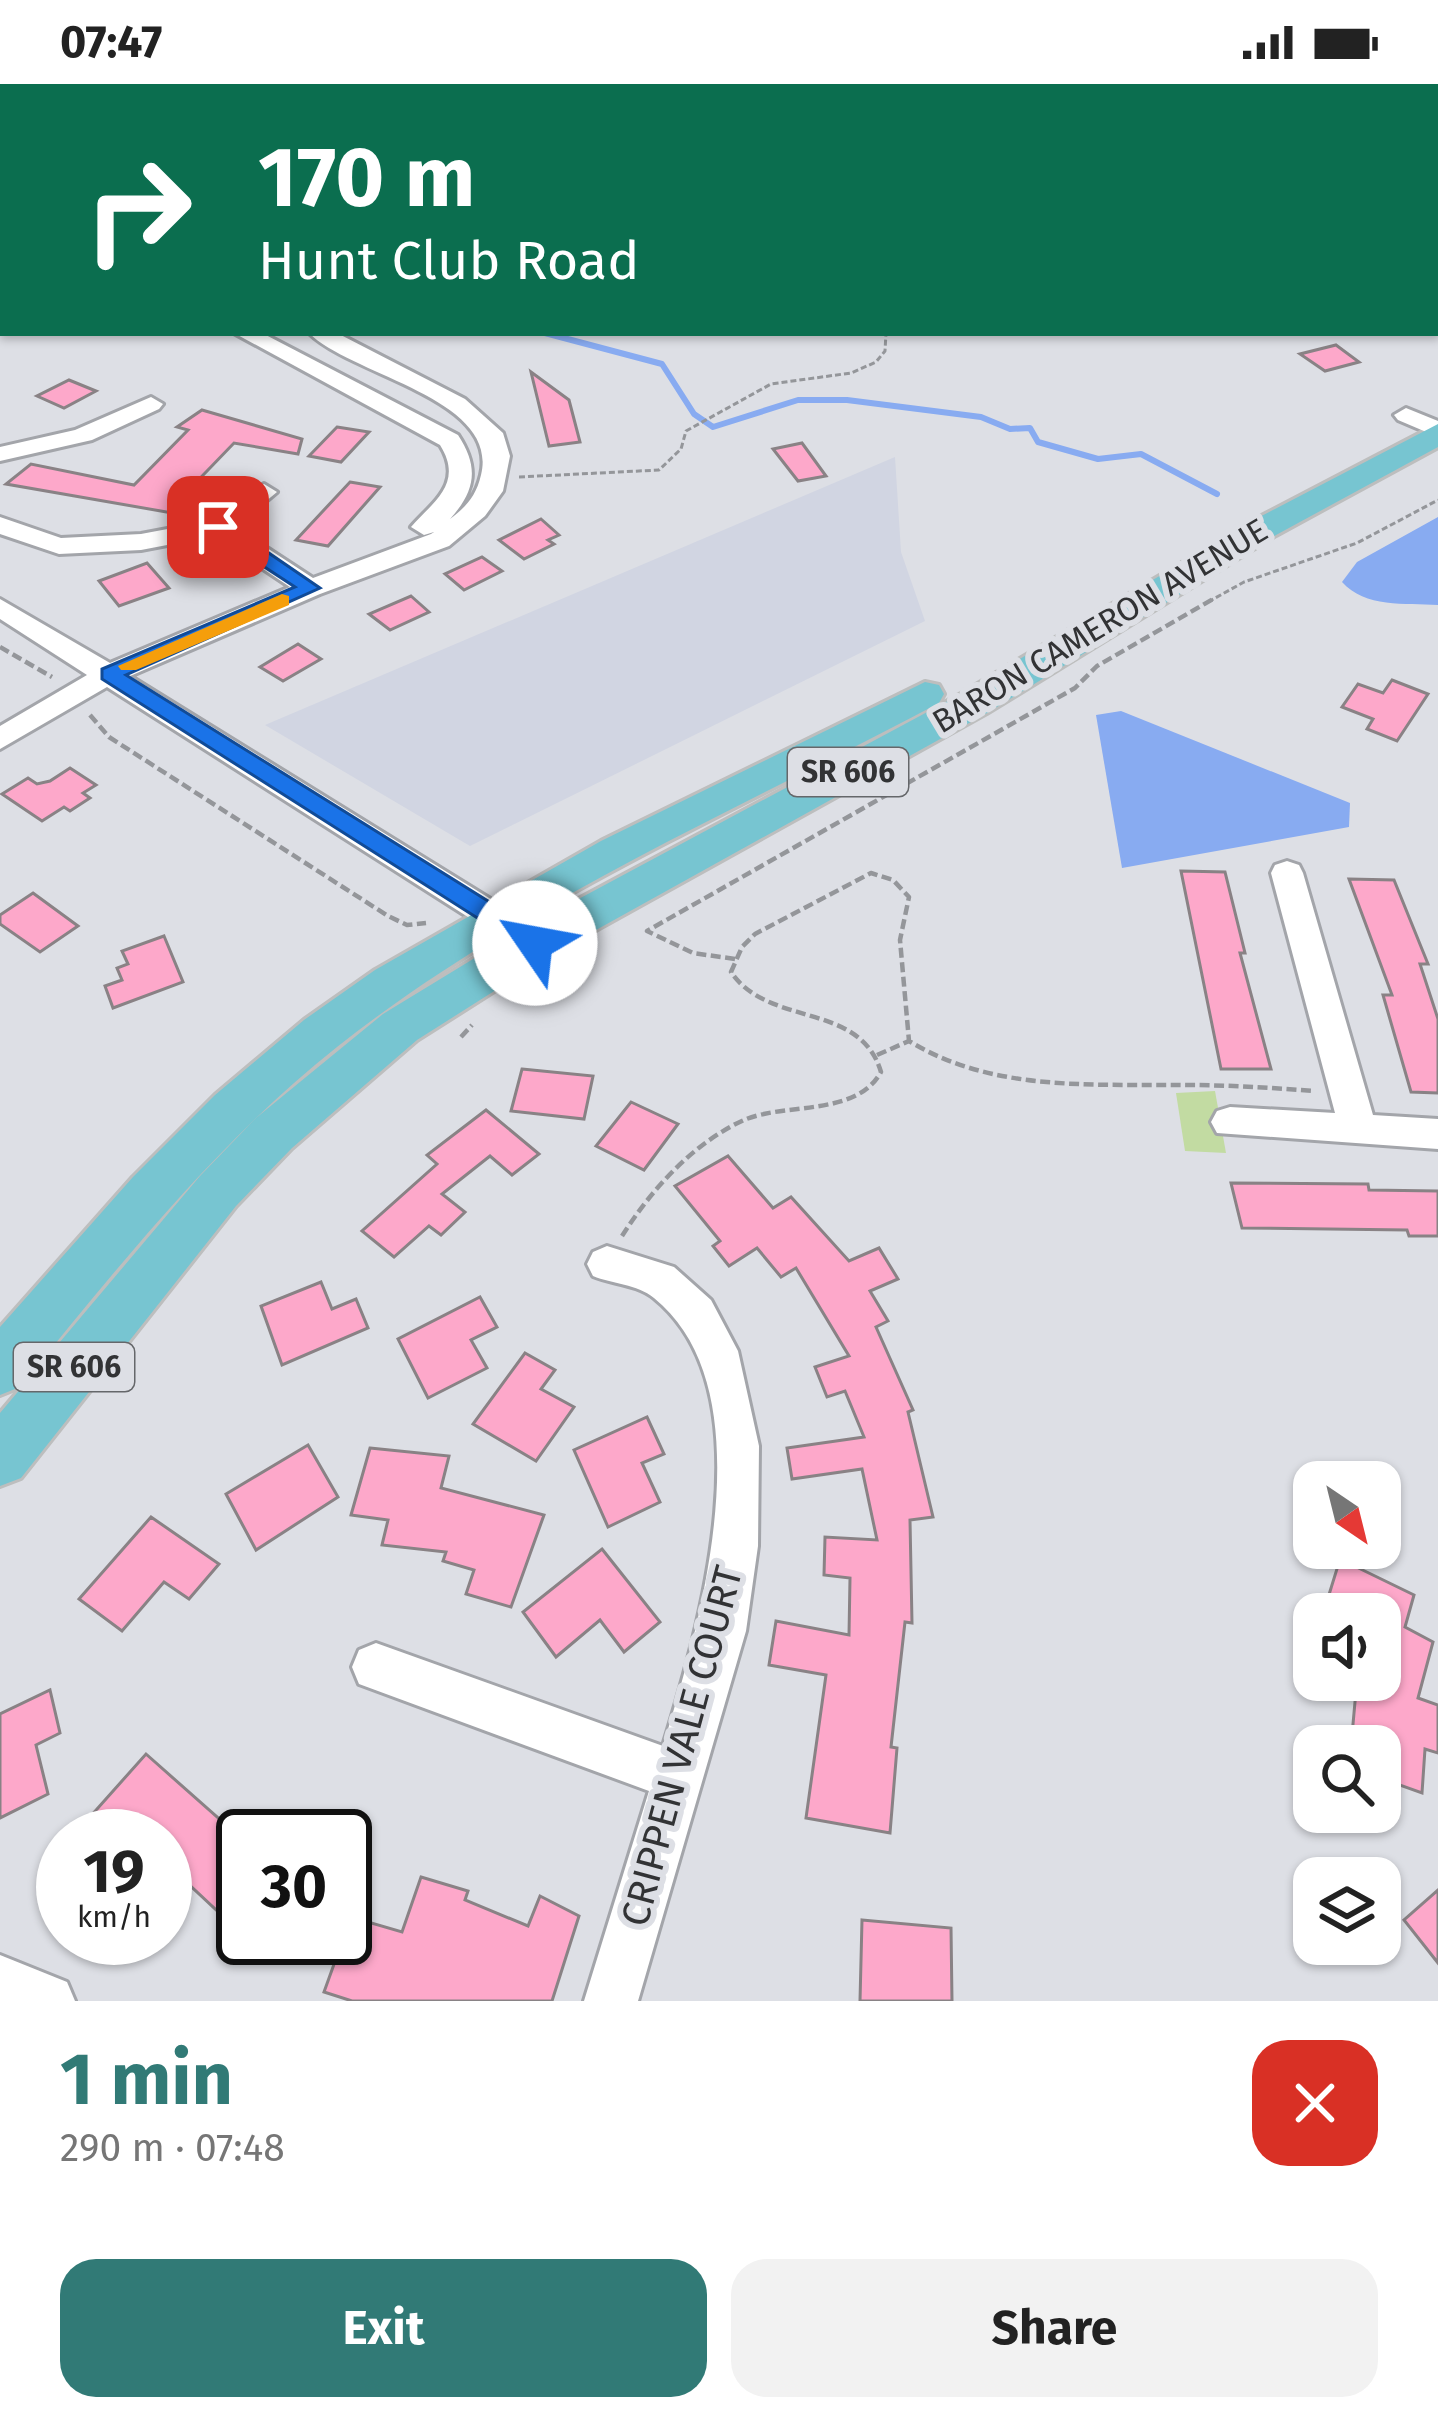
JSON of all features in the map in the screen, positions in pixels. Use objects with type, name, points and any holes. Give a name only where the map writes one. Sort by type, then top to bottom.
[{"type":"main road","name":"BARON CAMERON AVENUE","points":[[0,1457],[218,1191],[274,1133],[516,930],[979,664],[1268,488],[1430,420]]},
{"type":"main road","name":"BARON CAMERON AVENUE","points":[[0,1369],[163,1180],[260,1084],[321,1032],[452,944],[516,930]]},
{"type":"street","points":[[251,336],[448,440],[461,461],[462,484],[437,519],[310,588]]},
{"type":"street","points":[[0,739],[110,674],[310,588],[440,540],[476,511],[495,478],[498,456],[491,433],[467,412],[326,336]]},
{"type":"street","points":[[387,404],[424,387]]},
{"type":"street","points":[[0,454],[83,435],[151,404]]},
{"type":"street","points":[[0,525],[58,546],[141,542],[218,527],[264,492]]},
{"type":"street","points":[[218,527],[310,588]]},
{"type":"street","points":[[0,607],[516,930]]},
{"type":"street","points":[[1287,873],[1353,1111]]},
{"type":"street","points":[[1230,1122],[1353,1111],[1438,1134]]},
{"type":"street","name":"CRIPPEN VALE COURT","points":[[607,1264],[638,1270],[668,1285],[691,1306],[707,1331],[727,1387],[738,1448],[740,1508],[734,1580],[611,2001]]},
{"type":"street","points":[[376,1667],[678,1777]]},
{"type":"street","points":[[0,1982],[48,2001]]},
{"type":"path","points":[[495,478],[659,470],[682,449],[692,428],[774,382],[841,376],[866,368],[885,351],[886,336]]},
{"type":"path","points":[[734,959],[693,953],[647,931],[1012,726],[1076,688],[1079,679],[1097,665],[1218,596],[1272,569],[1357,543],[1438,500]]},
{"type":"path","points":[[0,647],[48,676],[67,680],[89,704],[90,718],[109,737],[388,916],[406,925],[424,922],[452,944]]},
{"type":"path","points":[[607,1264],[641,1202],[724,1132],[766,1112],[838,1102],[876,1084],[878,1055],[838,1021],[751,998],[731,972],[734,959],[759,929],[795,915],[858,875],[883,875],[897,882],[909,897],[900,940],[909,1042]]},
{"type":"path","points":[[461,1037],[473,1024]]},
{"type":"path","points":[[909,1042],[940,1061],[1029,1078],[1353,1111]]},
{"type":"path","points":[[878,1055],[909,1042]]},
{"type":"shaded area","points":[[895,457],[901,552],[925,621],[470,846],[265,725]]},
{"type":"green space","points":[[1215,1091],[1226,1153],[1185,1151],[1176,1093]]},
{"type":"water","points":[[1438,517],[1438,605],[1374,600],[1342,582],[1357,562]]},
{"type":"water","points":[[1121,711],[1350,803],[1349,827],[1122,868],[1096,715]]},
{"type":"building","points":[[1336,345],[1359,362],[1325,371],[1300,354]]},
{"type":"building","points":[[531,372],[569,400],[580,442],[549,446]]},
{"type":"building","points":[[69,380],[96,391],[64,408],[37,396]]},
{"type":"building","points":[[202,410],[302,439],[298,454],[234,443],[181,498],[178,514],[6,484],[31,464],[134,485],[188,430],[177,427]]},
{"type":"building","points":[[337,427],[369,432],[341,462],[309,456]]},
{"type":"building","points":[[802,443],[826,476],[798,481],[773,449]]},
{"type":"building","points":[[350,482],[380,487],[328,546],[296,540]]},
{"type":"building","points":[[541,519],[559,535],[548,540],[554,544],[524,559],[499,540]]},
{"type":"building","points":[[482,557],[502,571],[464,590],[445,574]]},
{"type":"building","points":[[147,563],[169,588],[119,606],[99,581]]},
{"type":"building","points":[[411,596],[429,612],[390,630],[369,614]]},
{"type":"building","points":[[298,644],[321,659],[283,681],[260,667]]},
{"type":"building","points":[[1392,680],[1428,694],[1397,741],[1367,729],[1373,719],[1342,707],[1358,684],[1383,693]]},
{"type":"building","points":[[70,768],[96,785],[83,793],[90,798],[70,811],[64,807],[42,821],[2,794],[28,778],[37,784],[50,781]]},
{"type":"building","points":[[1181,871],[1225,872],[1245,953],[1240,953],[1271,1069],[1221,1069]]},
{"type":"building","points":[[1349,879],[1394,880],[1428,964],[1420,964],[1438,1019],[1438,1093],[1411,1092],[1383,995],[1392,995]]},
{"type":"building","points":[[33,893],[78,926],[40,952],[0,924],[0,915]]},
{"type":"building","points":[[164,936],[183,982],[113,1008],[105,986],[122,980],[117,968],[128,964],[122,951]]},
{"type":"building","points":[[522,1069],[593,1076],[584,1119],[511,1111]]},
{"type":"building","points":[[631,1102],[678,1124],[644,1170],[596,1146]]},
{"type":"building","points":[[486,1110],[539,1154],[512,1175],[490,1156],[442,1194],[465,1212],[441,1235],[429,1226],[394,1257],[362,1231],[437,1164],[427,1155]]},
{"type":"building","points":[[728,1156],[773,1208],[791,1197],[849,1261],[879,1248],[898,1279],[870,1291],[888,1321],[876,1327],[913,1410],[908,1412],[933,1517],[910,1520],[912,1623],[905,1622],[891,1747],[897,1748],[890,1833],[806,1818],[826,1675],[769,1665],[776,1621],[849,1635],[850,1578],[824,1575],[825,1537],[877,1540],[862,1469],[792,1479],[787,1448],[864,1437],[845,1391],[827,1397],[815,1367],[849,1356],[796,1268],[781,1277],[757,1248],[729,1266],[713,1246],[720,1241],[675,1186]]},
{"type":"building","points":[[1231,1183],[1368,1184],[1369,1190],[1438,1191],[1438,1236],[1409,1236],[1407,1230],[1242,1228]]},
{"type":"building","points":[[321,1282],[332,1309],[356,1299],[368,1328],[282,1365],[261,1306]]},
{"type":"building","points":[[480,1297],[497,1327],[471,1340],[487,1368],[428,1398],[398,1339]]},
{"type":"building","points":[[525,1353],[555,1370],[541,1389],[574,1407],[536,1461],[473,1424]]},
{"type":"building","points":[[647,1417],[664,1454],[642,1463],[660,1502],[608,1527],[574,1450]]},
{"type":"building","points":[[308,1445],[338,1497],[256,1550],[226,1494]]},
{"type":"building","points":[[370,1448],[449,1456],[441,1488],[544,1515],[511,1607],[466,1594],[474,1570],[443,1561],[446,1552],[382,1545],[388,1520],[351,1515]]},
{"type":"building","points":[[151,1517],[219,1564],[189,1599],[164,1582],[122,1631],[79,1599]]},
{"type":"building","points":[[602,1549],[660,1622],[624,1652],[600,1620],[556,1657],[523,1612]]},
{"type":"building","points":[[1337,1569],[1361,1569],[1414,1595],[1405,1627],[1433,1642],[1418,1698],[1438,1705],[1438,1753],[1425,1749],[1422,1793],[1401,1786],[1401,1725],[1353,1725],[1355,1701],[1401,1701],[1401,1593],[1329,1593]]},
{"type":"building","points":[[50,1690],[60,1733],[36,1745],[48,1794],[0,1818],[0,1714]]},
{"type":"building","points":[[146,1754],[216,1816],[216,1910],[192,1887],[192,1809],[97,1809]]},
{"type":"building","points":[[421,1877],[468,1891],[465,1900],[528,1926],[540,1896],[579,1916],[552,2001],[352,2001],[324,1992],[334,1965],[372,1965],[372,1923],[402,1932]]},
{"type":"building","points":[[1438,1890],[1438,1963],[1404,1920]]},
{"type":"building","points":[[862,1920],[951,1928],[952,2001],[860,2001]]},
{"type":"waterway","points":[[556,336],[662,364],[694,414],[713,427],[798,400],[847,400],[981,417],[1010,429],[1030,428],[1038,442],[1098,459],[1141,454],[1217,494]]},
{"type":"slow traffic","points":[[129,666],[282,600]]},
{"type":"route","points":[[218,527],[310,588],[110,674],[535,943]]}]
